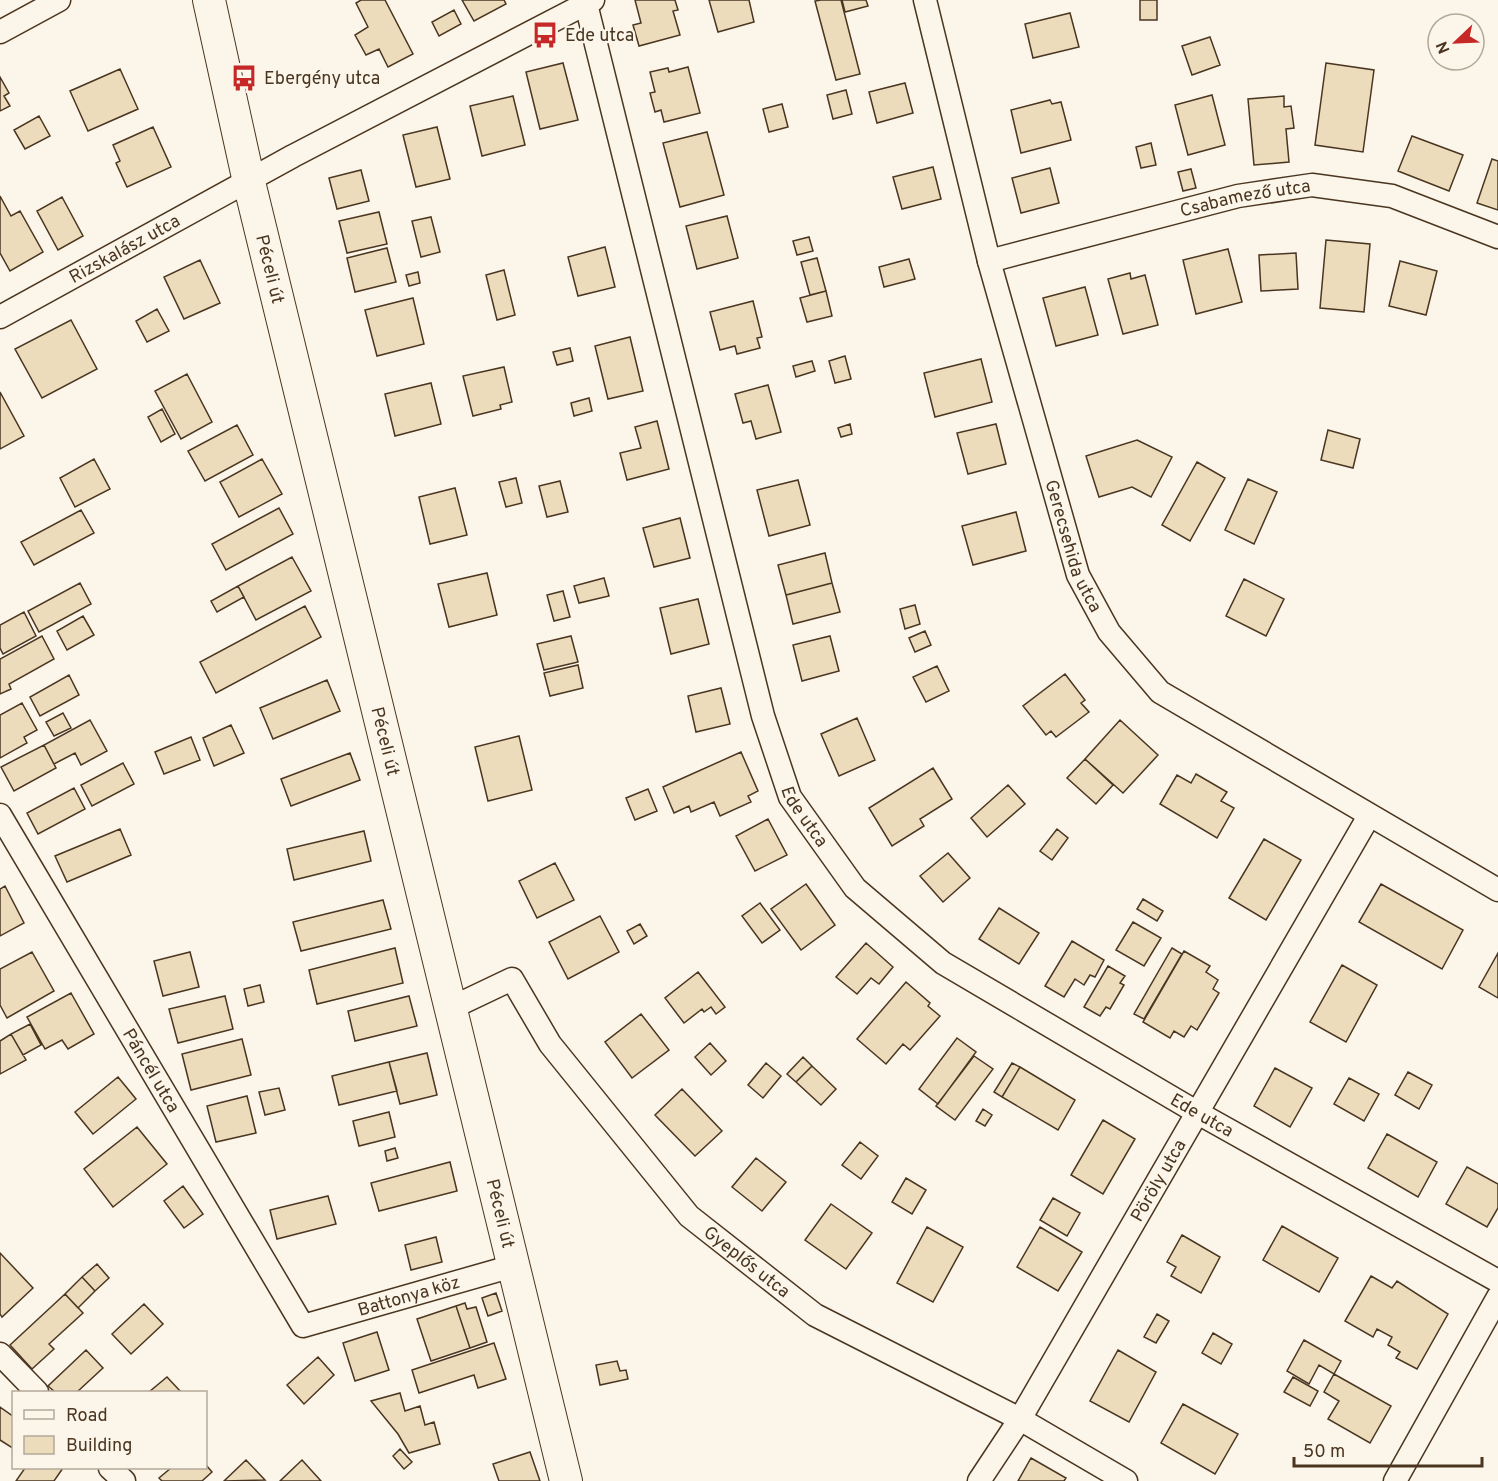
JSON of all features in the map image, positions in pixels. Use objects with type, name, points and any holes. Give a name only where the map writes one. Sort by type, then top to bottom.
[{"type":"main road","name":"Péceli út","points":[[209,0],[249,182],[566,1481]]},
{"type":"street","points":[[0,32],[59,0]]},
{"type":"street","name":"Gerecsehida utca","points":[[925,0],[989,261],[1078,575],[1110,632],[1160,692],[1498,890]]},
{"type":"street","points":[[249,182],[590,2]]},
{"type":"street","name":"Ede utca","points":[[590,2],[763,716],[790,797],[855,888],[943,963],[1198,1113],[1498,1281]]},
{"type":"street","name":"Rizskalász utca","points":[[0,316],[249,182]]},
{"type":"street","name":"Csabamező utca","points":[[989,261],[1238,196],[1312,185],[1392,196],[1498,237]]},
{"type":"street","name":"Páncél utca","points":[[0,815],[303,1326]]},
{"type":"street","name":"Pöröly utca","points":[[979,1481],[1020,1419],[1369,816]]},
{"type":"street","name":"Gyeplős utca","points":[[449,1009],[512,979],[550,1044],[689,1216],[815,1315],[1020,1419],[1126,1481]]},
{"type":"street","name":"Battonya köz","points":[[303,1326],[513,1266]]},
{"type":"street","points":[[1395,1481],[1498,1297]]},
{"type":"street","points":[[0,1354],[36,1391]]},
{"type":"street","points":[[112,1469],[123,1481]]},
{"type":"building","points":[[361,0],[385,0],[413,54],[388,67],[379,49],[366,55],[355,35],[368,27],[356,3]]},
{"type":"building","points":[[462,0],[504,0],[506,4],[474,21]]},
{"type":"building","points":[[635,0],[675,0],[678,10],[673,11],[680,35],[639,46],[633,25],[641,23]]},
{"type":"building","points":[[709,0],[749,0],[754,22],[718,32]]},
{"type":"building","points":[[841,0],[860,74],[836,80],[815,1]]},
{"type":"building","points":[[842,0],[866,0],[868,6],[845,12]]},
{"type":"building","points":[[1140,0],[1157,0],[1157,20],[1140,20]]},
{"type":"building","points":[[454,10],[461,24],[439,36],[432,22]]},
{"type":"building","points":[[1070,13],[1079,47],[1033,58],[1025,24]]},
{"type":"building","points":[[1210,37],[1220,65],[1192,75],[1182,46]]},
{"type":"building","points":[[563,63],[578,120],[540,129],[526,72]]},
{"type":"building","points":[[1326,63],[1374,70],[1363,152],[1315,145]]},
{"type":"building","points":[[688,67],[700,113],[664,122],[661,110],[655,112],[650,93],[655,92],[650,72],[668,68],[669,72]]},
{"type":"building","points":[[120,69],[138,109],[88,131],[70,91]]},
{"type":"building","points":[[0,77],[9,93],[4,96],[10,106],[0,111]]},
{"type":"building","points":[[905,83],[913,113],[877,123],[869,92]]},
{"type":"building","points":[[846,90],[852,114],[833,119],[827,95]]},
{"type":"building","points":[[1212,95],[1225,145],[1188,155],[1175,105]]},
{"type":"building","points":[[513,96],[525,145],[482,156],[470,106]]},
{"type":"building","points":[[1284,96],[1284,107],[1291,106],[1294,128],[1286,129],[1289,162],[1254,165],[1248,99]]},
{"type":"building","points":[[1050,100],[1052,104],[1061,102],[1071,140],[1021,153],[1011,110]]},
{"type":"building","points":[[782,104],[788,127],[769,132],[763,109]]},
{"type":"building","points":[[39,116],[50,136],[25,149],[14,130]]},
{"type":"building","points":[[153,127],[171,167],[127,187],[116,163],[120,161],[113,145]]},
{"type":"building","points":[[437,127],[450,179],[416,187],[403,135]]},
{"type":"building","points":[[707,132],[724,195],[680,207],[663,143]]},
{"type":"building","points":[[1412,136],[1463,155],[1449,191],[1398,171]]},
{"type":"building","points":[[1151,143],[1156,165],[1141,168],[1136,147]]},
{"type":"building","points":[[1492,159],[1498,161],[1498,210],[1477,203]]},
{"type":"building","points":[[933,167],[941,199],[902,209],[893,177]]},
{"type":"building","points":[[1050,168],[1059,203],[1021,213],[1012,178]]},
{"type":"building","points":[[1191,169],[1196,188],[1183,191],[1178,172]]},
{"type":"building","points":[[361,170],[369,201],[337,209],[329,178]]},
{"type":"building","points":[[0,196],[11,216],[20,211],[43,252],[10,271],[0,253]]},
{"type":"building","points":[[62,197],[83,236],[58,250],[37,211]]},
{"type":"building","points":[[379,212],[387,244],[347,253],[339,221]]},
{"type":"building","points":[[727,216],[738,258],[697,269],[686,226]]},
{"type":"building","points":[[431,217],[440,252],[421,257],[412,221]]},
{"type":"building","points":[[809,237],[813,251],[797,255],[793,241]]},
{"type":"building","points":[[1326,240],[1370,244],[1364,312],[1320,308]]},
{"type":"building","points":[[605,247],[615,287],[578,296],[568,257]]},
{"type":"building","points":[[387,248],[396,282],[355,292],[347,258]]},
{"type":"building","points":[[1228,249],[1242,302],[1196,314],[1183,260]]},
{"type":"building","points":[[1296,253],[1298,289],[1261,291],[1259,255]]},
{"type":"building","points":[[817,258],[826,291],[810,295],[801,262]]},
{"type":"building","points":[[909,259],[915,279],[884,287],[879,267]]},
{"type":"building","points":[[200,260],[220,303],[184,319],[164,277]]},
{"type":"building","points":[[1400,261],[1437,271],[1426,315],[1389,306]]},
{"type":"building","points":[[504,270],[515,315],[497,320],[486,275]]},
{"type":"building","points":[[418,272],[420,283],[409,286],[406,275]]},
{"type":"building","points":[[1130,273],[1131,279],[1145,275],[1158,325],[1123,334],[1108,279]]},
{"type":"building","points":[[1085,287],[1098,335],[1056,346],[1043,298]]},
{"type":"building","points":[[826,291],[832,316],[807,322],[800,298]]},
{"type":"building","points":[[413,298],[424,344],[377,356],[365,310]]},
{"type":"building","points":[[753,301],[762,337],[757,338],[760,348],[737,354],[735,346],[720,350],[710,312]]},
{"type":"building","points":[[157,309],[169,331],[147,342],[136,321]]},
{"type":"building","points":[[71,320],[97,369],[42,398],[15,349]]},
{"type":"building","points":[[630,337],[643,391],[608,399],[595,346]]},
{"type":"building","points":[[570,348],[573,361],[557,365],[553,352]]},
{"type":"building","points":[[845,356],[851,379],[835,383],[829,361]]},
{"type":"building","points":[[981,359],[992,402],[935,417],[924,373]]},
{"type":"building","points":[[812,361],[815,371],[796,377],[793,366]]},
{"type":"building","points":[[504,367],[512,402],[500,405],[501,409],[473,416],[463,376]]},
{"type":"building","points":[[187,374],[212,422],[181,439],[155,391]]},
{"type":"building","points":[[431,383],[441,424],[395,436],[385,394]]},
{"type":"building","points":[[768,385],[781,432],[756,439],[751,421],[743,423],[735,394]]},
{"type":"building","points":[[0,392],[24,436],[0,449]]},
{"type":"building","points":[[589,398],[592,411],[574,416],[571,403]]},
{"type":"building","points":[[162,409],[175,434],[161,442],[148,417]]},
{"type":"building","points":[[657,421],[669,469],[627,480],[620,453],[641,448],[635,427]]},
{"type":"building","points":[[850,424],[852,434],[841,437],[838,428]]},
{"type":"building","points":[[996,424],[1006,464],[968,474],[957,433]]},
{"type":"building","points":[[237,425],[253,455],[205,481],[188,451]]},
{"type":"building","points":[[1328,430],[1360,439],[1353,468],[1321,460]]},
{"type":"building","points":[[1137,440],[1172,457],[1151,497],[1132,487],[1099,497],[1086,456]]},
{"type":"building","points":[[94,459],[110,489],[75,507],[60,478]]},
{"type":"building","points":[[262,459],[282,494],[239,517],[220,482]]},
{"type":"building","points":[[1197,462],[1225,478],[1190,541],[1162,525]]},
{"type":"building","points":[[516,478],[522,503],[506,507],[499,482]]},
{"type":"building","points":[[1248,479],[1277,492],[1254,544],[1225,530]]},
{"type":"building","points":[[798,480],[810,525],[769,536],[757,490]]},
{"type":"building","points":[[560,481],[568,512],[547,517],[539,486]]},
{"type":"building","points":[[455,488],[467,535],[430,544],[419,497]]},
{"type":"building","points":[[279,508],[293,534],[226,570],[212,544]]},
{"type":"building","points":[[81,510],[94,533],[34,565],[21,542]]},
{"type":"building","points":[[1016,512],[1026,551],[973,565],[962,526]]},
{"type":"building","points":[[680,518],[690,558],[654,567],[643,528]]},
{"type":"building","points":[[825,553],[832,583],[786,595],[778,565]]},
{"type":"building","points":[[292,557],[311,591],[256,620],[238,586]]},
{"type":"building","points":[[487,573],[497,615],[449,627],[438,584]]},
{"type":"building","points":[[604,578],[609,596],[579,603],[574,586]]},
{"type":"building","points":[[1244,579],[1284,599],[1266,636],[1226,616]]},
{"type":"building","points":[[80,583],[91,604],[39,632],[28,611]]},
{"type":"building","points":[[832,583],[840,612],[793,624],[786,595]]},
{"type":"building","points":[[238,586],[244,597],[217,612],[211,601]]},
{"type":"building","points":[[563,591],[570,617],[554,621],[547,595]]},
{"type":"building","points":[[698,599],[709,644],[671,654],[660,608]]},
{"type":"building","points":[[915,605],[920,624],[905,629],[900,609]]},
{"type":"building","points":[[305,606],[321,637],[216,693],[200,662]]},
{"type":"building","points":[[24,612],[36,636],[3,654],[0,648],[0,625]]},
{"type":"building","points":[[83,616],[94,635],[67,650],[57,631]]},
{"type":"building","points":[[925,631],[931,645],[915,652],[909,638]]},
{"type":"building","points":[[42,636],[54,659],[9,684],[11,689],[0,694],[0,659]]},
{"type":"building","points":[[571,636],[578,662],[544,670],[537,644]]},
{"type":"building","points":[[830,636],[839,671],[802,681],[793,645]]},
{"type":"building","points":[[578,665],[583,688],[550,696],[544,673]]},
{"type":"building","points":[[937,666],[949,691],[926,702],[913,677]]},
{"type":"building","points":[[1065,674],[1085,700],[1081,703],[1089,712],[1056,737],[1051,731],[1046,735],[1023,706]]},
{"type":"building","points":[[69,675],[79,695],[40,716],[30,697]]},
{"type":"building","points":[[327,680],[340,711],[273,739],[260,708]]},
{"type":"building","points":[[721,688],[730,724],[696,732],[688,696]]},
{"type":"building","points":[[22,703],[37,730],[24,737],[27,743],[0,758],[0,715]]},
{"type":"building","points":[[63,713],[71,728],[54,736],[46,722]]},
{"type":"building","points":[[857,718],[875,760],[839,776],[821,734]]},
{"type":"building","points":[[90,720],[107,751],[81,765],[75,753],[54,764],[44,745]]},
{"type":"building","points":[[1120,720],[1158,755],[1123,793],[1085,759]]},
{"type":"building","points":[[231,725],[244,753],[214,766],[203,738]]},
{"type":"building","points":[[519,736],[532,790],[488,801],[475,747]]},
{"type":"building","points":[[191,737],[200,760],[164,774],[155,752]]},
{"type":"building","points":[[44,745],[56,768],[14,791],[1,767]]},
{"type":"building","points":[[741,752],[758,791],[748,796],[751,802],[720,816],[714,802],[691,812],[689,806],[674,813],[663,787]]},
{"type":"building","points":[[350,753],[360,780],[291,806],[281,779]]},
{"type":"building","points":[[1085,759],[1113,785],[1096,804],[1067,778]]},
{"type":"building","points":[[123,763],[134,784],[92,806],[81,785]]},
{"type":"building","points":[[933,768],[952,799],[920,819],[924,826],[892,846],[869,808]]},
{"type":"building","points":[[1196,774],[1227,792],[1221,801],[1234,808],[1217,838],[1160,804],[1177,775],[1191,783]]},
{"type":"building","points":[[1008,785],[1025,804],[987,837],[971,818]]},
{"type":"building","points":[[74,788],[85,809],[38,834],[27,813]]},
{"type":"building","points":[[648,789],[657,811],[635,820],[626,798]]},
{"type":"building","points":[[768,819],[787,855],[755,871],[736,836]]},
{"type":"building","points":[[120,829],[131,855],[67,882],[55,856]]},
{"type":"building","points":[[1057,829],[1068,838],[1052,860],[1040,851]]},
{"type":"building","points":[[364,831],[371,861],[294,880],[287,849]]},
{"type":"building","points":[[1264,839],[1301,860],[1266,920],[1229,898]]},
{"type":"building","points":[[948,853],[970,878],[943,902],[920,876]]},
{"type":"building","points":[[555,863],[574,900],[537,918],[519,881]]},
{"type":"building","points":[[806,884],[835,925],[801,950],[771,909]]},
{"type":"building","points":[[1381,884],[1463,930],[1442,969],[1359,922]]},
{"type":"building","points":[[5,886],[24,923],[0,936],[0,889]]},
{"type":"building","points":[[1143,899],[1163,911],[1157,921],[1137,909]]},
{"type":"building","points":[[383,900],[391,929],[301,951],[293,922]]},
{"type":"building","points":[[760,903],[780,930],[762,943],[742,916]]},
{"type":"building","points":[[999,908],[1039,933],[1019,964],[979,939]]},
{"type":"building","points":[[600,916],[619,952],[568,979],[549,942]]},
{"type":"building","points":[[1133,922],[1161,938],[1144,966],[1116,950]]},
{"type":"building","points":[[640,924],[647,936],[634,944],[627,931]]},
{"type":"building","points":[[1072,941],[1104,960],[1095,977],[1090,975],[1084,985],[1075,979],[1064,997],[1045,986]]},
{"type":"building","points":[[866,943],[893,967],[879,984],[871,978],[857,994],[836,977]]},
{"type":"building","points":[[395,948],[403,983],[317,1004],[309,970]]},
{"type":"building","points":[[1172,948],[1182,954],[1144,1019],[1134,1014]]},
{"type":"building","points":[[1184,951],[1210,966],[1206,972],[1218,980],[1213,989],[1219,993],[1197,1030],[1191,1026],[1184,1037],[1174,1031],[1170,1038],[1143,1022]]},
{"type":"building","points":[[32,952],[54,991],[7,1018],[0,1005],[0,969]]},
{"type":"building","points":[[190,952],[199,987],[163,996],[154,961]]},
{"type":"building","points":[[1498,953],[1498,998],[1479,987]]},
{"type":"building","points":[[1342,965],[1377,985],[1346,1042],[1310,1022]]},
{"type":"building","points":[[1108,966],[1125,976],[1120,983],[1124,985],[1110,1009],[1106,1007],[1100,1016],[1084,1007]]},
{"type":"building","points":[[698,972],[725,1007],[716,1014],[711,1007],[704,1012],[702,1009],[684,1023],[665,998]]},
{"type":"building","points":[[906,982],[930,1003],[928,1006],[940,1016],[910,1050],[903,1044],[886,1064],[857,1039]]},
{"type":"building","points":[[260,985],[264,1002],[248,1006],[244,989]]},
{"type":"building","points":[[71,993],[94,1034],[68,1049],[62,1040],[45,1049],[27,1017]]},
{"type":"building","points":[[225,996],[233,1029],[178,1043],[169,1009]]},
{"type":"building","points":[[409,996],[417,1026],[355,1041],[348,1011]]},
{"type":"building","points":[[641,1014],[669,1050],[632,1078],[605,1042]]},
{"type":"building","points":[[30,1024],[41,1045],[23,1055],[11,1034]]},
{"type":"building","points":[[11,1034],[26,1060],[0,1074],[0,1041]]},
{"type":"building","points":[[957,1038],[976,1052],[938,1104],[919,1089]]},
{"type":"building","points":[[242,1039],[251,1075],[191,1090],[182,1054]]},
{"type":"building","points":[[710,1043],[726,1061],[711,1075],[695,1057]]},
{"type":"building","points":[[427,1053],[437,1095],[400,1104],[389,1062]]},
{"type":"building","points":[[974,1056],[993,1069],[955,1120],[936,1106]]},
{"type":"building","points":[[803,1057],[812,1066],[796,1082],[787,1074]]},
{"type":"building","points":[[389,1062],[397,1091],[339,1105],[332,1076]]},
{"type":"building","points":[[766,1063],[781,1076],[763,1098],[748,1085]]},
{"type":"building","points":[[1012,1063],[1020,1067],[1002,1097],[994,1092]]},
{"type":"building","points":[[812,1066],[836,1089],[821,1105],[796,1082]]},
{"type":"building","points":[[1020,1067],[1075,1100],[1058,1130],[1002,1097]]},
{"type":"building","points":[[1275,1068],[1312,1088],[1290,1127],[1254,1106]]},
{"type":"building","points":[[1408,1072],[1432,1085],[1419,1109],[1395,1095]]},
{"type":"building","points":[[118,1077],[136,1099],[93,1134],[75,1112]]},
{"type":"building","points":[[1349,1078],[1379,1094],[1364,1121],[1334,1104]]},
{"type":"building","points":[[279,1088],[285,1110],[265,1115],[259,1092]]},
{"type":"building","points":[[682,1089],[722,1131],[695,1156],[655,1115]]},
{"type":"building","points":[[247,1096],[256,1133],[216,1142],[207,1106]]},
{"type":"building","points":[[983,1109],[992,1115],[985,1126],[976,1121]]},
{"type":"building","points":[[389,1112],[395,1137],[359,1146],[353,1121]]},
{"type":"building","points":[[1103,1120],[1135,1139],[1103,1194],[1071,1175]]},
{"type":"building","points":[[137,1127],[167,1164],[113,1207],[84,1169]]},
{"type":"building","points":[[1387,1134],[1437,1162],[1418,1197],[1368,1168]]},
{"type":"building","points":[[860,1142],[878,1156],[861,1179],[842,1165]]},
{"type":"building","points":[[395,1148],[398,1158],[387,1161],[385,1151]]},
{"type":"building","points":[[756,1158],[786,1182],[762,1211],[732,1187]]},
{"type":"building","points":[[450,1162],[457,1191],[379,1211],[371,1183]]},
{"type":"building","points":[[1467,1167],[1498,1184],[1498,1208],[1487,1227],[1446,1204]]},
{"type":"building","points":[[906,1178],[926,1190],[912,1214],[892,1202]]},
{"type":"building","points":[[183,1186],[203,1214],[184,1228],[164,1201]]},
{"type":"building","points":[[328,1196],[336,1224],[277,1239],[270,1210]]},
{"type":"building","points":[[1053,1198],[1080,1213],[1067,1236],[1040,1220]]},
{"type":"building","points":[[831,1204],[872,1233],[846,1269],[805,1240]]},
{"type":"building","points":[[1282,1226],[1338,1258],[1319,1292],[1263,1260]]},
{"type":"building","points":[[927,1227],[963,1247],[933,1302],[897,1283]]},
{"type":"building","points":[[1040,1227],[1082,1252],[1058,1291],[1017,1267]]},
{"type":"building","points":[[1182,1235],[1220,1257],[1201,1293],[1171,1276],[1176,1267],[1167,1262]]},
{"type":"building","points":[[436,1237],[442,1262],[411,1270],[405,1245]]},
{"type":"building","points":[[0,1253],[33,1288],[2,1317],[0,1314]]},
{"type":"building","points":[[97,1264],[109,1278],[95,1291],[82,1277]]},
{"type":"building","points":[[1371,1276],[1392,1288],[1397,1281],[1448,1314],[1417,1369],[1396,1358],[1400,1352],[1388,1345],[1392,1337],[1377,1329],[1373,1337],[1345,1321]]},
{"type":"building","points":[[82,1277],[95,1291],[78,1308],[65,1294]]},
{"type":"building","points":[[496,1293],[502,1311],[488,1316],[482,1298]]},
{"type":"building","points":[[65,1294],[83,1313],[49,1344],[54,1349],[32,1369],[10,1345]]},
{"type":"building","points":[[465,1303],[467,1309],[476,1307],[487,1342],[470,1348],[456,1306]]},
{"type":"building","points":[[144,1304],[163,1324],[131,1354],[112,1334]]},
{"type":"building","points":[[456,1306],[470,1348],[431,1361],[417,1319]]},
{"type":"building","points":[[1157,1314],[1169,1321],[1156,1343],[1144,1337]]},
{"type":"building","points":[[377,1332],[389,1370],[355,1381],[343,1343]]},
{"type":"building","points":[[1213,1333],[1232,1344],[1221,1364],[1202,1353]]},
{"type":"building","points":[[1304,1340],[1341,1361],[1334,1374],[1319,1365],[1309,1384],[1287,1371]]},
{"type":"building","points":[[494,1343],[506,1379],[478,1388],[474,1375],[419,1393],[412,1370]]},
{"type":"building","points":[[86,1350],[103,1368],[78,1391],[54,1391],[48,1386]]},
{"type":"building","points":[[1118,1350],[1156,1372],[1129,1422],[1090,1401]]},
{"type":"building","points":[[318,1357],[334,1375],[304,1404],[287,1385]]},
{"type":"building","points":[[617,1361],[620,1371],[626,1370],[628,1379],[600,1385],[596,1365]]},
{"type":"building","points":[[1334,1374],[1391,1406],[1370,1443],[1328,1419],[1339,1401],[1324,1392]]},
{"type":"building","points":[[167,1377],[180,1391],[150,1391]]},
{"type":"building","points":[[1293,1377],[1318,1391],[1310,1406],[1284,1392]]},
{"type":"building","points":[[400,1393],[405,1411],[420,1406],[425,1425],[434,1422],[440,1444],[409,1453],[398,1434],[371,1401]]},
{"type":"building","points":[[1183,1404],[1238,1434],[1215,1474],[1161,1443]]},
{"type":"building","points":[[0,1407],[12,1416],[12,1448],[0,1440]]},
{"type":"building","points":[[400,1449],[412,1462],[404,1469],[393,1456]]},
{"type":"building","points":[[530,1452],[540,1481],[499,1481],[493,1464]]},
{"type":"building","points":[[1031,1458],[1066,1478],[1064,1481],[1018,1481]]},
{"type":"building","points":[[246,1460],[265,1480],[224,1481]]},
{"type":"building","points":[[302,1460],[321,1481],[280,1481]]},
{"type":"building","points":[[207,1466],[212,1472],[202,1481],[162,1481],[159,1478],[170,1469],[207,1469]]},
{"type":"building","points":[[24,1469],[62,1469],[54,1481],[16,1481]]},
{"type":"place","name":"Ede utca","points":[[545,35]]},
{"type":"place","name":"Ebergény utca","points":[[244,78]]}]
